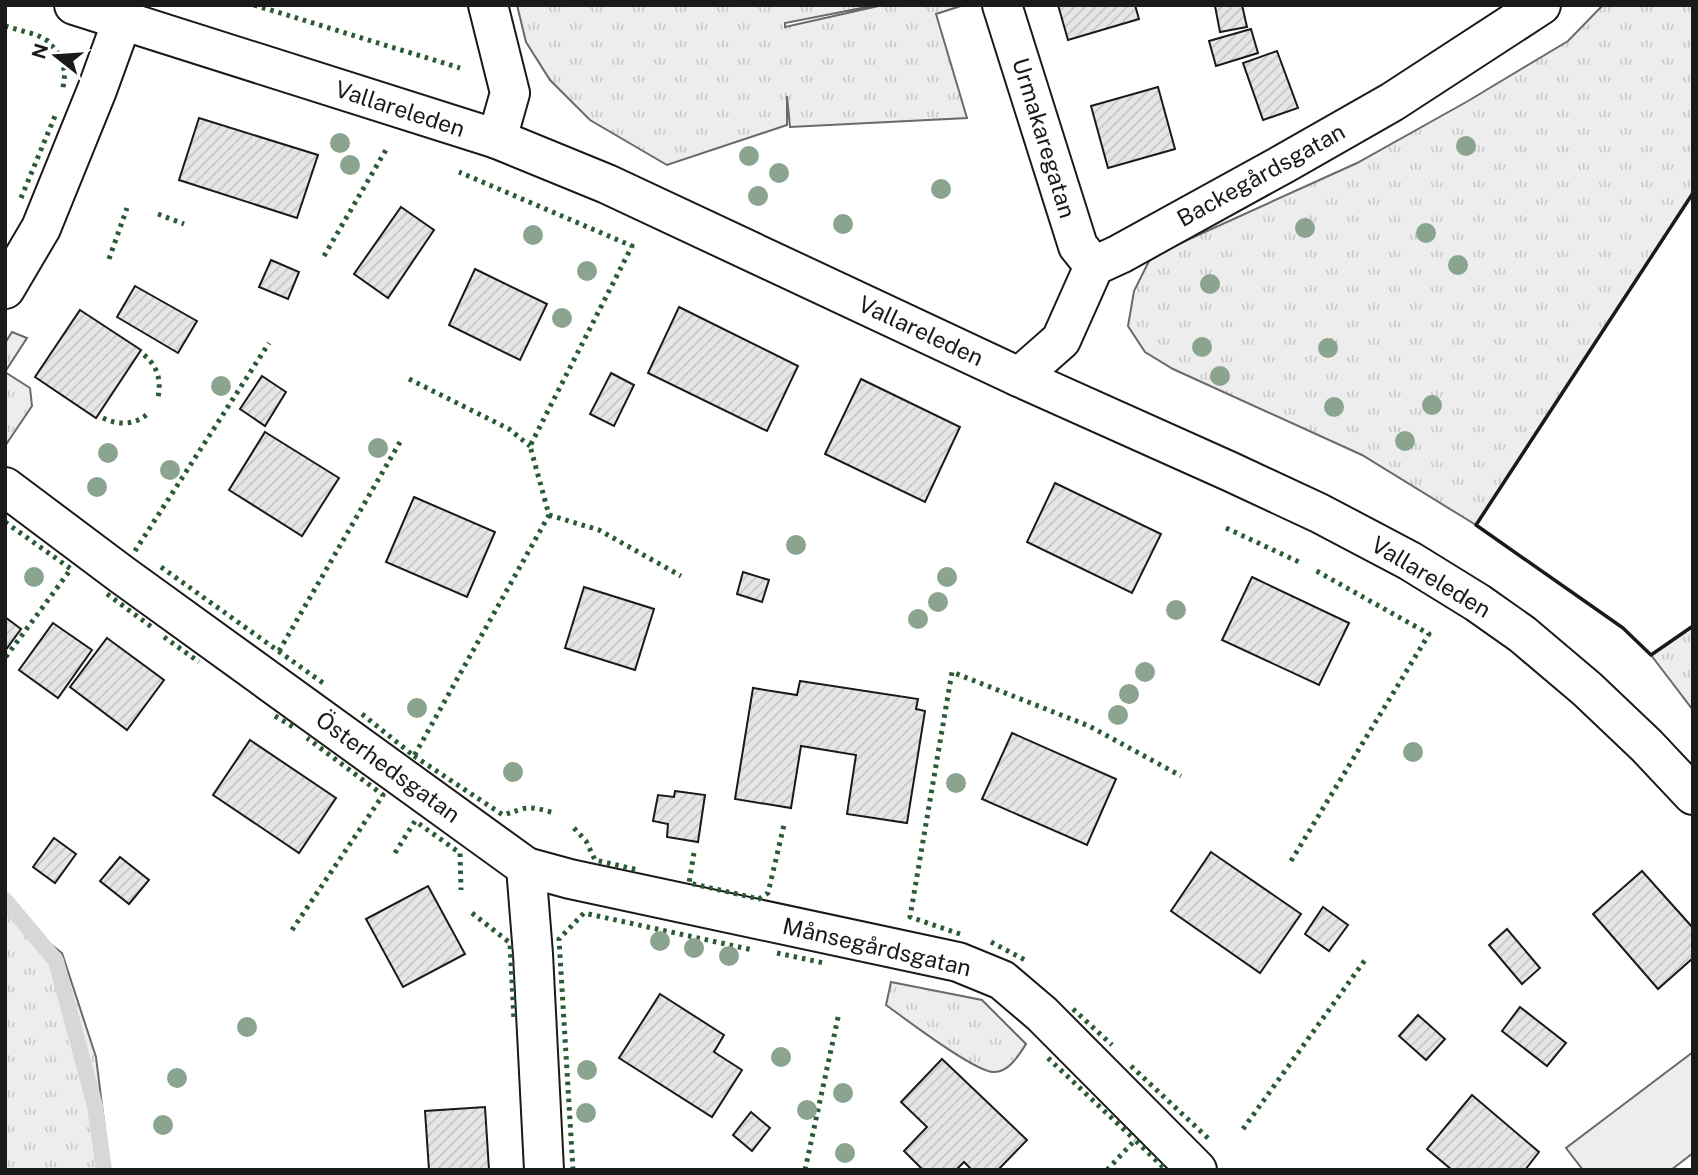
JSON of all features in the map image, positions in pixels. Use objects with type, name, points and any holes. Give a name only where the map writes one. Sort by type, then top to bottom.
[{"type":"street","name":"Vallareleden","points":[[74,5],[497,139],[607,184],[1019,377],[1319,513],[1410,561],[1522,634],[1587,689],[1647,746],[1693,795]]},
{"type":"street","points":[[488,5],[510,93],[497,139]]},
{"type":"street","name":"Urmakaregatan","points":[[1002,5],[1078,246],[1094,266]]},
{"type":"street","name":"Backegårdsgatan","points":[[1094,266],[1250,183],[1392,102],[1540,6]]},
{"type":"street","points":[[5,289],[41,228],[122,21]]},
{"type":"street","points":[[1019,377],[1061,340],[1094,266]]},
{"type":"street","name":"Österhedsgatan","points":[[5,487],[526,867]]},
{"type":"street","points":[[526,867],[544,1170]]},
{"type":"street","name":"Månsegårdsgatan","points":[[526,867],[583,882],[958,962],[1002,980],[1042,1014],[1197,1170]]},
{"type":"green space","points":[[517,5],[877,5],[785,23],[785,27],[883,5],[964,5],[936,14],[967,118],[790,127],[787,96],[787,125],[667,165],[590,120],[550,80],[526,42]]},
{"type":"green space","points":[[1603,5],[1693,5],[1693,193],[1476,525],[1362,455],[1173,369],[1145,352],[1128,326],[1134,291],[1149,261],[1174,246],[1357,163],[1468,101],[1568,41]]},
{"type":"green space","points":[[12,332],[27,338],[5,372],[5,343]]},
{"type":"green space","points":[[5,372],[30,388],[32,406],[5,446]]},
{"type":"green space","points":[[1693,626],[1693,710],[1651,655]]},
{"type":"green space","points":[[5,908],[62,953],[96,1057],[110,1170],[5,1170]]},
{"type":"green space","points":[[891,982],[982,1000],[1026,1044],[1013,1062],[1004,1069],[994,1072],[985,1070],[940,1044],[886,1005]]},
{"type":"shaded area","points":[[1693,1052],[1693,1153],[1671,1170],[1583,1170],[1566,1148]]},
{"type":"building","points":[[1058,5],[1135,5],[1139,19],[1068,40]]},
{"type":"building","points":[[1242,5],[1247,27],[1220,32],[1215,6]]},
{"type":"building","points":[[1251,29],[1258,53],[1216,66],[1209,41]]},
{"type":"building","points":[[1277,51],[1298,108],[1263,120],[1243,63]]},
{"type":"building","points":[[1158,87],[1175,149],[1108,168],[1091,106]]},
{"type":"building","points":[[199,118],[318,155],[297,218],[179,180]]},
{"type":"building","points":[[401,207],[434,230],[388,298],[354,274]]},
{"type":"building","points":[[271,260],[299,272],[288,299],[259,287]]},
{"type":"building","points":[[475,269],[547,304],[520,360],[449,325]]},
{"type":"building","points":[[135,286],[197,321],[178,353],[117,317]]},
{"type":"building","points":[[679,307],[798,366],[767,431],[648,373]]},
{"type":"building","points":[[80,310],[141,350],[96,418],[35,377]]},
{"type":"building","points":[[611,373],[634,385],[614,426],[590,414]]},
{"type":"building","points":[[262,376],[286,392],[265,426],[240,409]]},
{"type":"building","points":[[861,379],[960,427],[925,502],[825,454]]},
{"type":"building","points":[[265,432],[339,478],[302,536],[229,490]]},
{"type":"building","points":[[1055,483],[1161,534],[1132,593],[1027,542]]},
{"type":"building","points":[[414,497],[495,532],[467,597],[386,562]]},
{"type":"building","points":[[743,572],[769,580],[762,602],[737,594]]},
{"type":"building","points":[[1252,577],[1349,623],[1319,685],[1222,640]]},
{"type":"building","points":[[584,587],[654,609],[635,670],[565,648]]},
{"type":"building","points":[[5,617],[21,629],[5,651]]},
{"type":"building","points":[[53,623],[92,650],[58,698],[19,670]]},
{"type":"building","points":[[107,638],[164,680],[127,730],[70,687]]},
{"type":"building","points":[[800,681],[918,699],[916,709],[925,711],[907,823],[847,814],[856,755],[801,746],[791,808],[735,799],[753,688],[797,695]]},
{"type":"building","points":[[1012,733],[1116,779],[1087,845],[982,799]]},
{"type":"building","points":[[250,740],[336,798],[299,853],[213,795]]},
{"type":"building","points":[[675,791],[705,795],[698,842],[667,837],[668,824],[653,821],[658,795],[674,797]]},
{"type":"building","points":[[54,838],[76,854],[55,883],[33,867]]},
{"type":"building","points":[[1211,852],[1301,914],[1260,973],[1171,911]]},
{"type":"building","points":[[120,857],[149,880],[129,904],[100,881]]},
{"type":"building","points":[[1642,871],[1693,928],[1693,958],[1658,989],[1593,914]]},
{"type":"building","points":[[428,886],[465,954],[403,987],[366,919]]},
{"type":"building","points":[[1323,907],[1348,925],[1329,951],[1305,934]]},
{"type":"building","points":[[1507,929],[1540,968],[1522,984],[1489,945]]},
{"type":"building","points":[[660,994],[724,1035],[714,1052],[742,1070],[712,1117],[619,1058]]},
{"type":"building","points":[[1520,1007],[1566,1043],[1547,1066],[1502,1031]]},
{"type":"building","points":[[1418,1015],[1445,1039],[1426,1060],[1399,1036]]},
{"type":"building","points":[[942,1059],[1027,1140],[998,1170],[972,1170],[964,1162],[956,1170],[923,1170],[904,1151],[927,1127],[901,1102]]},
{"type":"building","points":[[1472,1095],[1539,1152],[1525,1170],[1452,1170],[1427,1149]]},
{"type":"building","points":[[485,1107],[489,1170],[429,1170],[425,1111]]},
{"type":"building","points":[[751,1112],[770,1128],[752,1151],[733,1135]]},
{"type":"waterway","points":[[5,900],[56,961],[95,1106],[104,1170]]},
{"type":"hedge","points":[[254,5],[460,68]]},
{"type":"hedge","points":[[5,26],[48,41],[58,53],[65,72],[63,88]]},
{"type":"hedge","points":[[21,198],[55,116]]},
{"type":"hedge","points":[[324,256],[387,148]]},
{"type":"hedge","points":[[362,714],[414,756],[549,515],[530,446],[632,246],[459,172]]},
{"type":"hedge","points":[[109,259],[127,208]]},
{"type":"hedge","points":[[158,214],[184,224]]},
{"type":"hedge","points":[[135,551],[269,343]]},
{"type":"hedge","points":[[144,355],[158,376],[157,401]]},
{"type":"hedge","points":[[409,379],[509,429],[530,446]]},
{"type":"hedge","points":[[103,418],[128,423],[139,420],[150,412]]},
{"type":"hedge","points":[[279,651],[400,442]]},
{"type":"hedge","points":[[549,515],[599,530],[681,576]]},
{"type":"hedge","points":[[5,522],[71,569],[5,658]]},
{"type":"hedge","points":[[1226,528],[1299,562]]},
{"type":"hedge","points":[[161,567],[323,683]]},
{"type":"hedge","points":[[1291,861],[1429,634],[1313,569]]},
{"type":"hedge","points":[[107,594],[153,628]]},
{"type":"hedge","points":[[164,637],[199,662]]},
{"type":"hedge","points":[[960,934],[910,917],[952,672],[1089,726],[1181,776]]},
{"type":"hedge","points":[[275,716],[295,728]]},
{"type":"hedge","points":[[292,930],[383,795],[307,738]]},
{"type":"hedge","points":[[414,756],[503,815],[530,808],[554,813]]},
{"type":"hedge","points":[[395,853],[415,821],[460,853],[461,890]]},
{"type":"hedge","points":[[694,853],[689,883],[759,899],[768,893],[784,825]]},
{"type":"hedge","points":[[574,828],[586,841],[595,860],[638,870]]},
{"type":"hedge","points":[[472,913],[510,943],[514,1021]]},
{"type":"hedge","points":[[573,1170],[559,939],[584,913],[753,950]]},
{"type":"hedge","points":[[991,942],[1025,960]]},
{"type":"hedge","points":[[777,953],[824,963]]},
{"type":"hedge","points":[[1243,1129],[1365,960]]},
{"type":"hedge","points":[[1073,1009],[1112,1045]]},
{"type":"hedge","points":[[805,1170],[839,1013]]},
{"type":"hedge","points":[[1048,1058],[1135,1140]]},
{"type":"hedge","points":[[1131,1066],[1210,1140]]},
{"type":"hedge","points":[[1107,1170],[1135,1140],[1166,1170]]},
{"type":"wall","points":[[1693,193],[1476,525],[1623,628],[1651,655],[1693,626]]}]
